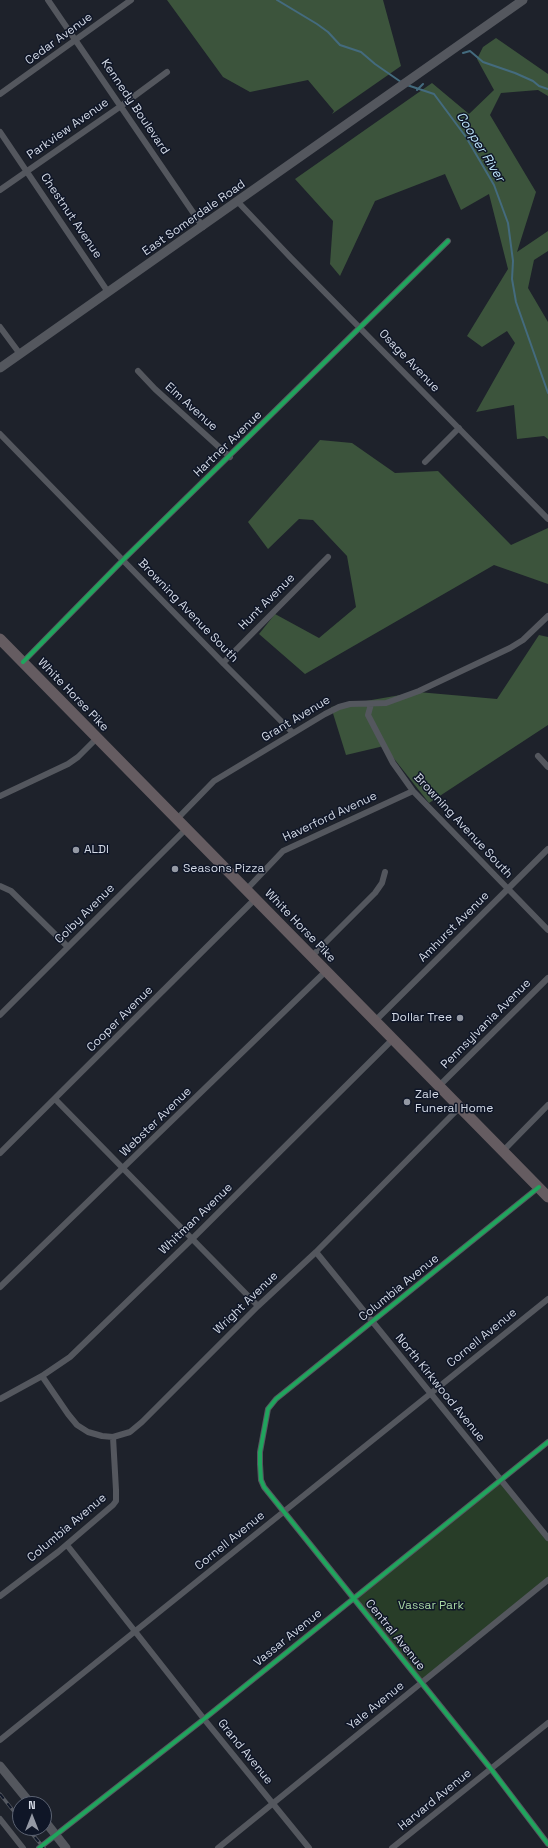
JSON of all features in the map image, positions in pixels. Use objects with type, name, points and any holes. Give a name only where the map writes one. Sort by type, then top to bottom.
[{"type":"highway","name":"White Horse Pike","points":[[0,639],[5,650],[23,662],[311,957],[548,1196]]},
{"type":"main road","name":"East Somerdale Road","points":[[0,368],[203,227],[523,0]]},
{"type":"main road","points":[[0,1766],[24,1796]]},
{"type":"main road","points":[[52,1830],[66,1848]]},
{"type":"street","name":"Kennedy Boulevard","points":[[48,0],[203,227]]},
{"type":"street","name":"Cedar Avenue","points":[[0,94],[131,0]]},
{"type":"street","name":"Parkview Avenue","points":[[0,190],[121,106],[167,72]]},
{"type":"street","name":"Chestnut Avenue","points":[[0,132],[108,292]]},
{"type":"street","name":"Osage Avenue","points":[[238,202],[291,258],[548,519]]},
{"type":"street","name":"Hartner Avenue","points":[[23,662],[124,560],[448,242]]},
{"type":"street","points":[[0,326],[20,354]]},
{"type":"street","name":"Elm Avenue","points":[[138,371],[155,389],[230,457]]},
{"type":"street","points":[[425,462],[459,428]]},
{"type":"street","name":"Browning Avenue South","points":[[0,434],[293,733]]},
{"type":"street","name":"Hunt Avenue","points":[[223,663],[328,557]]},
{"type":"street","name":"Grant Avenue","points":[[177,820],[214,781],[339,706],[350,704],[386,703],[419,691],[474,666],[523,640],[548,616]]},
{"type":"street","name":"Browning Avenue South","points":[[371,704],[368,715],[393,763],[413,791],[548,930]]},
{"type":"street","points":[[0,796],[68,764],[78,757],[97,738]]},
{"type":"street","points":[[538,756],[548,767]]},
{"type":"street","name":"Haverford Avenue","points":[[246,890],[283,852],[413,791]]},
{"type":"street","name":"Colby Avenue","points":[[0,1015],[186,829]]},
{"type":"street","name":"Amhurst Avenue","points":[[375,1021],[548,849]]},
{"type":"street","points":[[311,957],[375,893],[382,883],[385,872]]},
{"type":"street","points":[[1,886],[11,891],[68,947]]},
{"type":"street","name":"Cooper Avenue","points":[[0,1153],[255,899]]},
{"type":"street","name":"Webster Avenue","points":[[0,1287],[326,971]]},
{"type":"street","name":"Pennsylvania Avenue","points":[[439,1086],[548,978]]},
{"type":"street","name":"Whitman Avenue","points":[[0,1400],[42,1376],[70,1357],[192,1239],[393,1038]]},
{"type":"street","points":[[55,1099],[258,1306]]},
{"type":"street","points":[[503,1151],[548,1105]]},
{"type":"street","name":"Wright Avenue","points":[[42,1376],[77,1425],[88,1432],[113,1437],[130,1432],[142,1422],[258,1306],[316,1252],[460,1108]]},
{"type":"street","name":"Columbia Avenue","points":[[272,1405],[276,1399],[539,1187]]},
{"type":"street","name":"North Kirkwood Avenue","points":[[316,1252],[548,1538]]},
{"type":"street","name":"Cornell Avenue","points":[[0,1740],[548,1299]]},
{"type":"street","name":"Central Avenue","points":[[272,1405],[268,1409],[260,1452],[261,1480],[264,1487],[491,1769],[548,1844]]},
{"type":"street","name":"Columbia Avenue","points":[[0,1596],[67,1545],[116,1501],[113,1437]]},
{"type":"street","name":"Vassar Avenue","points":[[39,1848],[204,1719],[548,1442]]},
{"type":"street","name":"Grand Avenue","points":[[67,1545],[204,1719],[310,1848]]},
{"type":"street","name":"Yale Avenue","points":[[218,1848],[548,1580]]},
{"type":"street","name":"Harvard Avenue","points":[[392,1848],[548,1723]]},
{"type":"street","points":[[0,1819],[24,1848]]},
{"type":"green space","points":[[167,0],[383,0],[401,66],[332,114],[334,111],[308,80],[250,92],[223,77]]},
{"type":"green space","points":[[496,38],[548,74],[548,96],[538,90],[501,93],[490,115],[536,192],[517,252],[548,231],[548,251],[534,260],[528,288],[548,322],[548,439],[544,436],[517,439],[514,405],[476,412],[515,343],[507,331],[482,347],[467,336],[508,269],[489,194],[461,210],[445,174],[375,201],[340,276],[330,264],[333,221],[295,179],[432,83],[469,114],[494,90],[477,59],[483,47]]},
{"type":"green space","points":[[320,440],[352,443],[395,473],[438,471],[511,545],[548,528],[548,584],[494,565],[305,674],[259,634],[275,614],[319,638],[356,607],[347,556],[313,520],[299,519],[268,549],[248,522]]},
{"type":"green space","points":[[539,635],[548,637],[548,725],[429,803],[384,746],[346,755],[331,707],[418,692],[497,699]]},
{"type":"green space","name":"Vassar Park","points":[[501,1480],[548,1538],[548,1580],[422,1683],[353,1599]]},
{"type":"waterway","name":"Cooper River","points":[[277,0],[317,24],[328,32],[340,45],[361,52],[401,82]]},
{"type":"waterway","points":[[463,53],[470,51],[483,62],[515,73],[533,81],[539,86],[548,89]]},
{"type":"waterway","name":"Cooper River","points":[[417,90],[423,84]]},
{"type":"waterway","name":"Cooper River","points":[[407,85],[434,94],[466,137],[494,185],[508,223],[513,261],[512,279],[516,302],[548,393]]},
{"type":"railway","points":[[0,1794],[12,1809]]},
{"type":"railway","points":[[34,1836],[44,1848]]},
{"type":"cycle path","points":[[23,662],[123,560],[448,241]]},
{"type":"cycle path","points":[[539,1187],[276,1399],[268,1409],[260,1452],[260,1464],[261,1480],[264,1487],[491,1769],[548,1844]]},
{"type":"cycle path","points":[[39,1848],[204,1719],[548,1442]]},
{"type":"place","name":"ALDI","points":[[76,850]]},
{"type":"place","name":"Seasons Pizza","points":[[175,869]]},
{"type":"place","name":"Dollar Tree","points":[[460,1018]]},
{"type":"place","name":"Zale Funeral Home","points":[[407,1102]]}]
